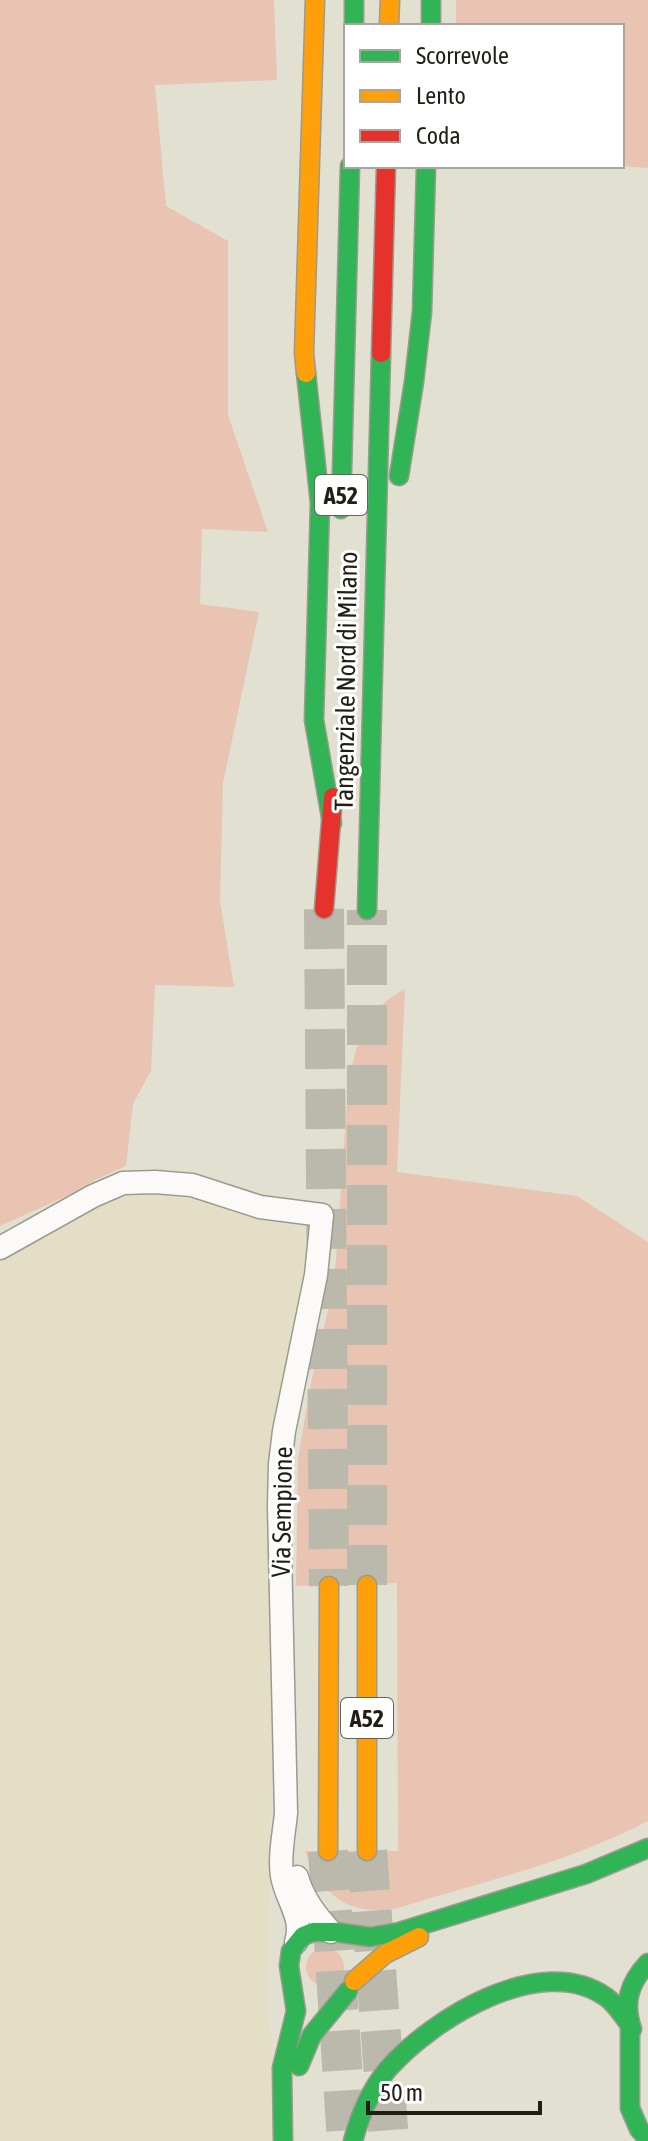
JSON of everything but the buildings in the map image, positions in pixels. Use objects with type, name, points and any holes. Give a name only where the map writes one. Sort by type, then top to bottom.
[{"type":"main road","points":[[315,0],[304,353],[320,503],[314,720],[332,823]]},
{"type":"main road","points":[[354,0],[354,24]]},
{"type":"main road","points":[[389,24],[390,0]]},
{"type":"main road","points":[[431,0],[431,24]]},
{"type":"main road","points":[[294,90],[305,316]]},
{"type":"main road","name":"Tangenziale Nord di Milano","points":[[340,526],[350,168]]},
{"type":"main road","name":"Tangenziale Nord di Milano","points":[[367,910],[386,168]]},
{"type":"main road","points":[[397,494],[422,312],[426,168]]},
{"type":"main road","points":[[371,714],[393,575]]},
{"type":"main road","name":"Tangenziale Nord di Milano","points":[[324,909],[332,823],[335,729]]},
{"type":"main road","name":"A52","points":[[367,1585],[367,1851]]},
{"type":"main road","name":"A52","points":[[328,1851],[329,1586]]},
{"type":"main road","points":[[296,1942],[316,1931],[377,1937],[477,1909],[618,1862],[648,1848]]},
{"type":"main road","points":[[290,1976],[295,1987],[304,1995],[327,2001],[338,1997],[385,1954],[477,1909]]},
{"type":"main road","points":[[301,2134],[297,2084],[303,2051],[325,2016],[351,1986],[358,1971],[356,1954],[347,1940],[334,1933]]},
{"type":"main road","name":"Via Sempione","points":[[283,2141],[281,2080],[287,2047],[296,2022],[297,2005],[288,1964],[296,1942]]},
{"type":"main road","points":[[648,1963],[635,1978],[627,1995],[630,2108],[633,2118],[648,2139]]},
{"type":"main road","points":[[353,2141],[368,2099],[389,2068],[420,2038],[439,2023],[478,2001],[517,1987],[563,1982],[599,1992],[622,2010],[635,2034],[648,2048]]},
{"type":"street","name":"Via Sempione","points":[[0,1248],[93,1196],[123,1183],[192,1185],[260,1207],[322,1215],[316,1275],[284,1431],[279,1507],[286,1813],[301,1892],[334,1933]]},
{"type":"street","name":"Via Sempione","points":[[286,1813],[280,1863],[285,1890],[299,1923],[296,1942]]},
{"type":"shaded area","points":[[0,0],[274,0],[277,80],[155,85],[166,206],[228,241],[228,415],[268,532],[202,529],[200,604],[259,612],[223,783],[220,901],[234,987],[155,985],[151,1071],[133,1104],[126,1166],[0,1226]]},
{"type":"shaded area","points":[[456,0],[648,0],[648,168],[624,166],[624,24],[456,24]]},
{"type":"shaded area","points":[[405,989],[397,1172],[577,1196],[648,1242],[648,1821],[557,1860],[398,1908],[381,1910],[352,1906],[340,1900],[320,1880],[305,1851],[398,1851],[397,1583],[296,1586],[298,1459],[336,1261],[348,1088],[354,1057],[370,1019],[379,1008]]},
{"type":"shaded area","points":[[153,1192],[255,1214],[280,1224],[302,1228],[309,1274],[272,1507],[269,2007],[274,2141],[0,2141],[0,1260],[53,1228],[121,1194]]},
{"type":"shaded area","points":[[325,1948],[338,1954],[344,1967],[338,1980],[325,1986],[312,1980],[306,1967],[312,1954]]},
{"type":"tunnel","points":[[324,909],[329,1586]]},
{"type":"tunnel","points":[[367,910],[367,1585]]},
{"type":"tunnel","points":[[328,1851],[347,2141]]},
{"type":"tunnel","points":[[367,1851],[389,2141]]},
{"type":"traffic: fast","points":[[354,0],[354,24]]},
{"type":"traffic: fast","points":[[431,0],[431,24]]},
{"type":"traffic: fast","points":[[341,509],[350,168]]},
{"type":"traffic: fast","points":[[399,476],[422,312],[426,168]]},
{"type":"traffic: fast","points":[[367,910],[381,353]]},
{"type":"traffic: fast","points":[[306,373],[320,503],[314,720],[332,823]]},
{"type":"traffic: fast","points":[[283,2141],[282,2068],[296,2011],[289,1966],[291,1951],[303,1936],[313,1932],[335,1932],[370,1937],[399,1932],[586,1874],[648,1848]]},
{"type":"traffic: fast","points":[[632,2029],[628,2002],[636,1978],[648,1963]]},
{"type":"traffic: fast","points":[[353,2141],[366,2103],[388,2069],[431,2030],[489,1997],[520,1986],[551,1982],[580,1985],[606,1997],[630,2025]]},
{"type":"traffic: fast","points":[[299,2066],[312,2035],[348,1991]]},
{"type":"traffic: fast","points":[[630,2025],[630,2108],[639,2129],[648,2139]]},
{"type":"traffic: slow","points":[[306,373],[304,353],[315,0]]},
{"type":"traffic: slow","points":[[389,24],[390,0]]},
{"type":"traffic: slow","points":[[367,1585],[367,1851]]},
{"type":"traffic: slow","points":[[328,1851],[329,1586]]},
{"type":"traffic: slow","points":[[354,1981],[385,1954],[419,1937]]},
{"type":"traffic: jam","points":[[381,353],[386,168]]},
{"type":"traffic: jam","points":[[324,909],[333,797]]}]
